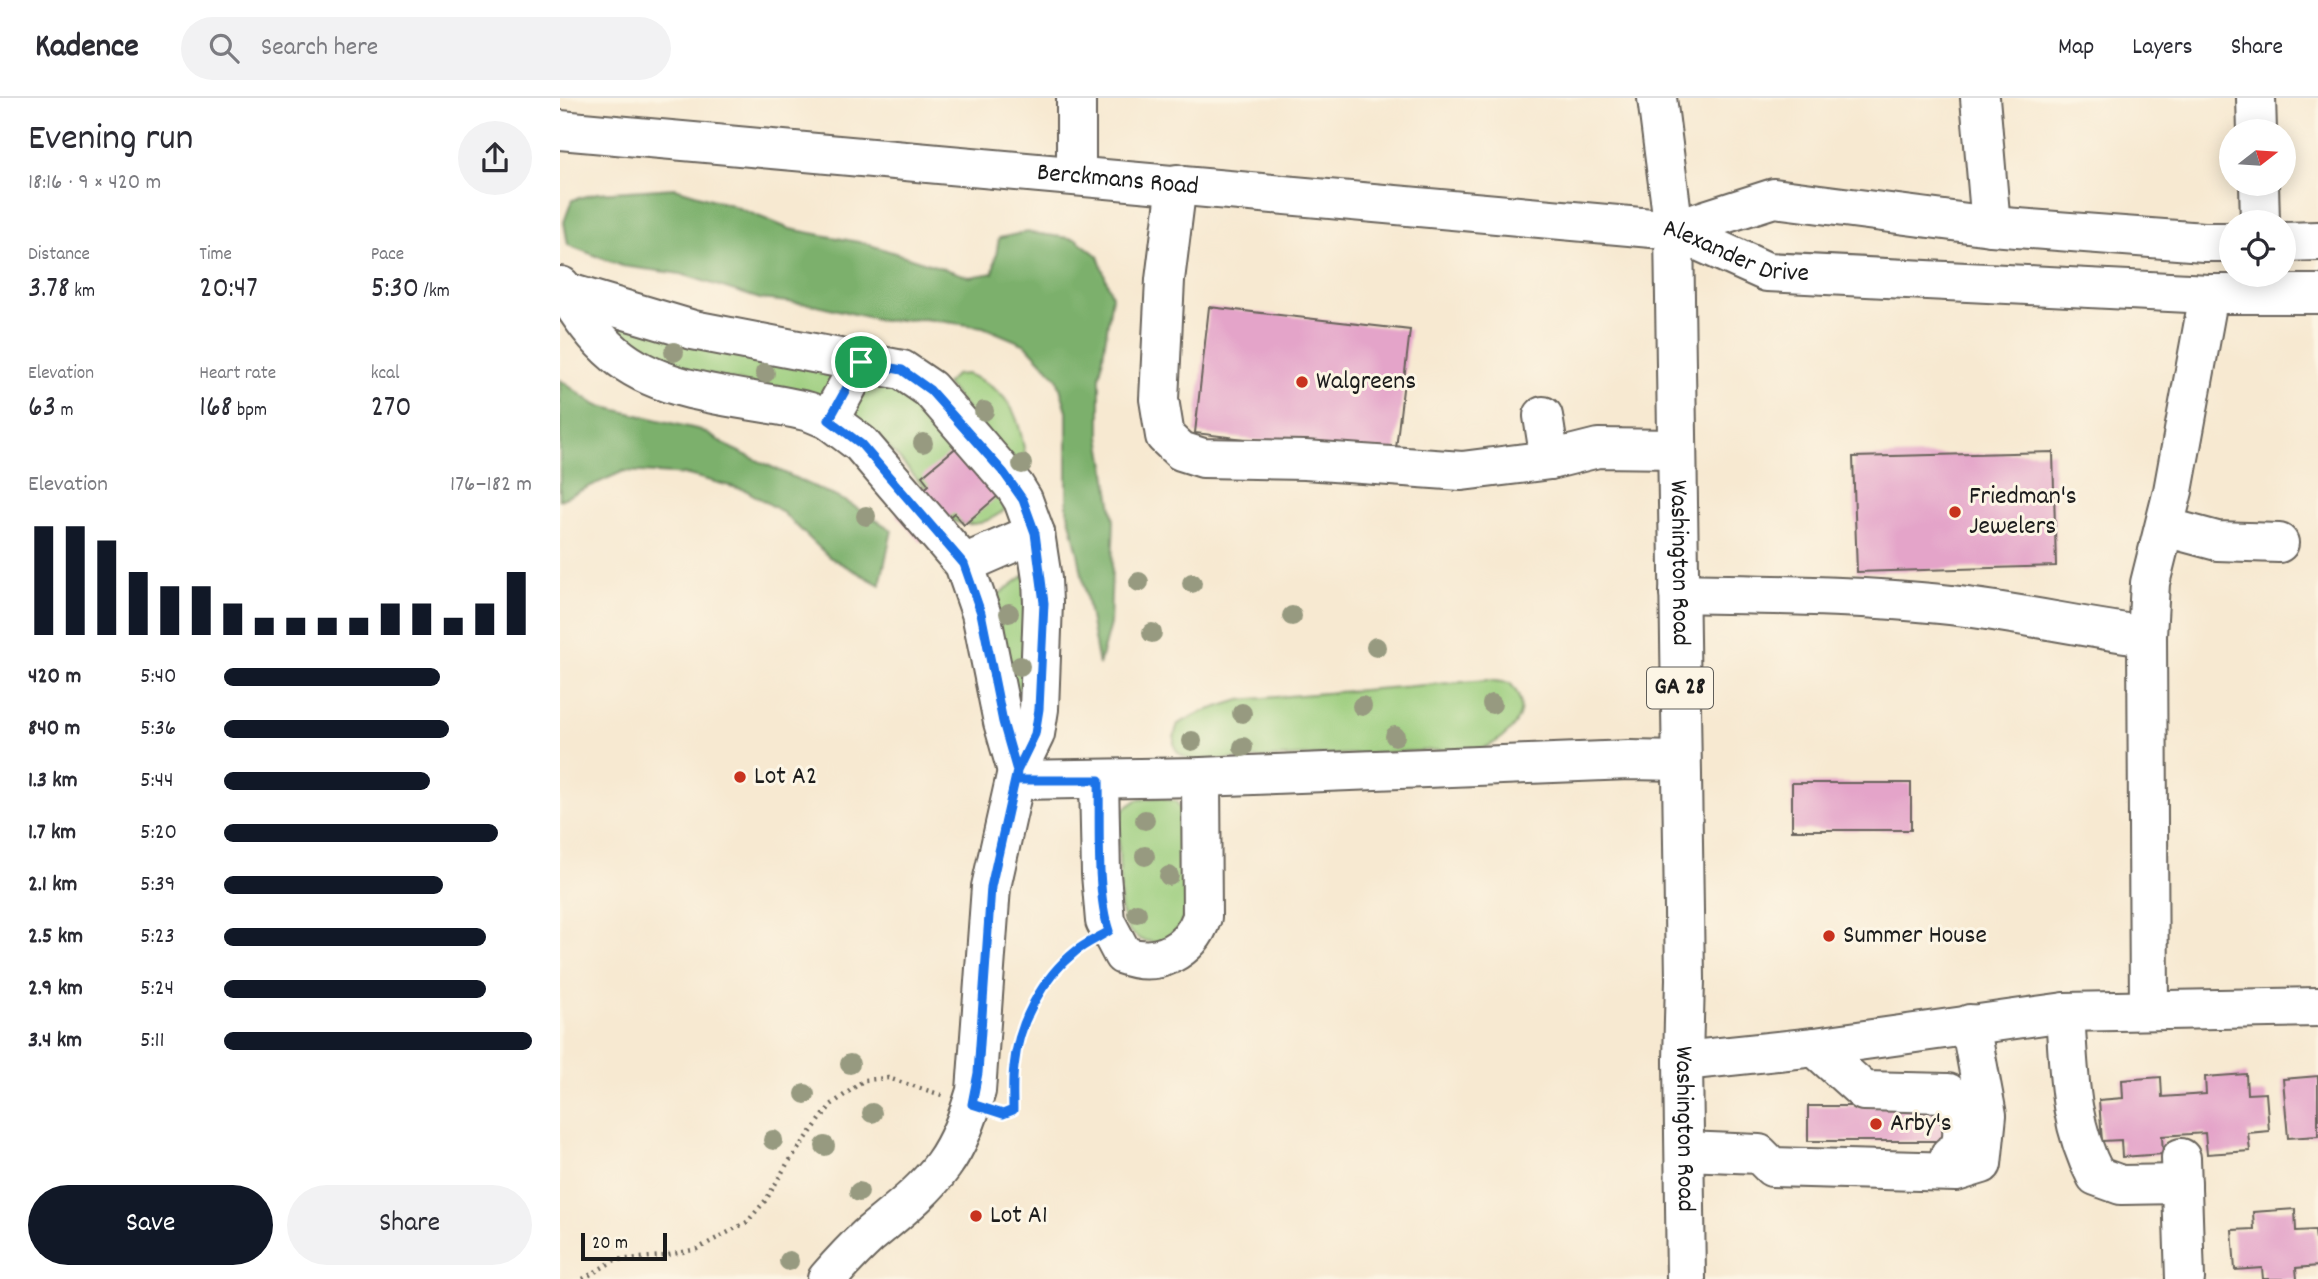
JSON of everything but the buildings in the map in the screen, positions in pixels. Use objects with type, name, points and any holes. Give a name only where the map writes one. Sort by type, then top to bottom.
[{"type":"main road","points":[[1076,98],[1076,174]]},
{"type":"main road","name":"Washington Road","points":[[1657,98],[1674,230],[1685,979],[1683,1061],[1686,1279]]},
{"type":"main road","points":[[1980,98],[1991,226]]},
{"type":"main road","points":[[2256,98],[2257,119]]},
{"type":"main road","name":"Berckmans Road","points":[[560,130],[1076,174],[1674,230]]},
{"type":"main road","points":[[1177,184],[1166,280],[1159,399],[1166,436],[1181,451],[1203,458],[1305,460],[1462,471],[1550,460],[1598,448],[1677,449]]},
{"type":"main road","name":"Alexander Drive","points":[[1674,230],[1774,198],[1991,226],[2219,242]]},
{"type":"main road","name":"Alexander Drive","points":[[1674,230],[1767,272],[2209,294],[2318,295]]},
{"type":"main road","points":[[2296,242],[2318,241]]},
{"type":"main road","points":[[563,288],[694,330],[902,370],[930,390],[1015,487],[1023,500],[1035,533],[1044,603],[1039,709],[1035,734],[1016,776],[991,887],[978,1073],[972,1104],[953,1149],[933,1178],[866,1238],[827,1279]]},
{"type":"main road","points":[[563,288],[595,333],[615,354],[635,368],[686,388],[792,408],[829,420],[861,444],[964,564],[981,613],[1016,776]]},
{"type":"main road","points":[[2149,1009],[2147,636],[2150,583],[2174,491],[2209,294]]},
{"type":"main road","points":[[829,420],[861,362]]},
{"type":"main road","points":[[1543,415],[1550,460]]},
{"type":"main road","points":[[2165,527],[2217,541],[2280,543]]},
{"type":"main road","points":[[964,564],[1035,533]]},
{"type":"main road","points":[[1679,593],[1817,596],[1940,604],[2028,615],[2089,628],[2147,636]]},
{"type":"main road","points":[[1016,776],[1099,780],[1629,760],[1681,761]]},
{"type":"main road","points":[[1099,780],[1105,921],[1123,955],[1138,961],[1170,954],[1186,945],[1196,932],[1202,917],[1201,777]]},
{"type":"main road","points":[[1683,1061],[1815,1047],[2066,1012],[2318,1007]]},
{"type":"main road","points":[[2066,1012],[2071,1101],[2082,1150],[2096,1176],[2121,1185],[2181,1171],[2185,1279]]},
{"type":"main road","points":[[1685,1152],[1759,1154],[1772,1167],[1956,1172],[1982,1164],[1987,1115],[1970,1024]]},
{"type":"main road","points":[[1799,1168],[1822,1160],[1921,1160],[1944,1157],[1958,1152],[1962,1143],[1962,1124],[1958,1108],[1948,1093],[1864,1091],[1815,1047]]},
{"type":"path","points":[[583,1279],[615,1260],[664,1256],[697,1249],[747,1222],[766,1200],[787,1164],[831,1105],[864,1080],[888,1078],[1003,1114],[1013,1110],[1014,1066],[1019,1041],[1031,1008],[1044,984],[1076,951],[1109,931]]},
{"type":"green space","points":[[675,188],[731,205],[790,229],[864,243],[970,277],[993,273],[999,238],[1026,232],[1076,239],[1098,256],[1112,296],[1100,376],[1100,436],[1114,521],[1110,624],[1099,665],[1067,509],[1067,411],[1057,378],[1026,345],[983,327],[924,319],[883,321],[817,305],[760,299],[681,274],[622,266],[568,245],[564,222],[572,200],[597,193]]},
{"type":"green space","points":[[613,322],[834,374],[832,391],[814,399],[678,367],[642,353],[610,327]]},
{"type":"green space","points":[[967,374],[997,391],[1013,411],[1022,438],[1028,471],[1024,477],[946,384],[955,375]]},
{"type":"green space","points":[[560,380],[596,405],[701,430],[733,449],[847,502],[892,530],[880,585],[829,557],[781,511],[745,490],[688,475],[624,471],[560,500]]},
{"type":"green space","points":[[880,384],[902,387],[953,429],[1007,508],[995,517],[975,524],[953,521],[896,455],[851,412],[865,390]]},
{"type":"green space","points":[[1026,574],[1020,722],[994,598]]},
{"type":"green space","points":[[1487,680],[1510,683],[1517,693],[1520,713],[1511,730],[1484,748],[1195,761],[1182,756],[1175,748],[1174,738],[1178,724],[1202,712],[1240,700]]},
{"type":"green space","points":[[1160,797],[1177,802],[1185,819],[1187,905],[1180,928],[1158,943],[1141,940],[1129,931],[1121,912],[1118,825],[1124,809],[1137,800]]},
{"type":"place","name":"Walgreens","points":[[1302,382]]},
{"type":"place","name":"Friedman's Jewelers","points":[[1955,512]]},
{"type":"place","name":"Lot A2","points":[[740,777]]},
{"type":"place","name":"Summer House","points":[[1829,936]]},
{"type":"place","name":"Arby's","points":[[1876,1124]]},
{"type":"place","name":"Lot A1","points":[[976,1216]]},
{"type":"route","points":[[861,362],[829,420],[861,444],[964,564],[973,584],[990,647],[1003,722],[1017,771],[991,887],[978,1073],[972,1104],[1003,1114],[1013,1110],[1014,1066],[1019,1041],[1031,1008],[1044,984],[1076,951],[1109,931],[1105,921],[1101,874],[1099,780],[1016,780],[1017,771],[1035,734],[1039,709],[1044,603],[1035,533],[1023,500],[1004,473],[930,390],[916,378],[902,370],[861,362]]}]
